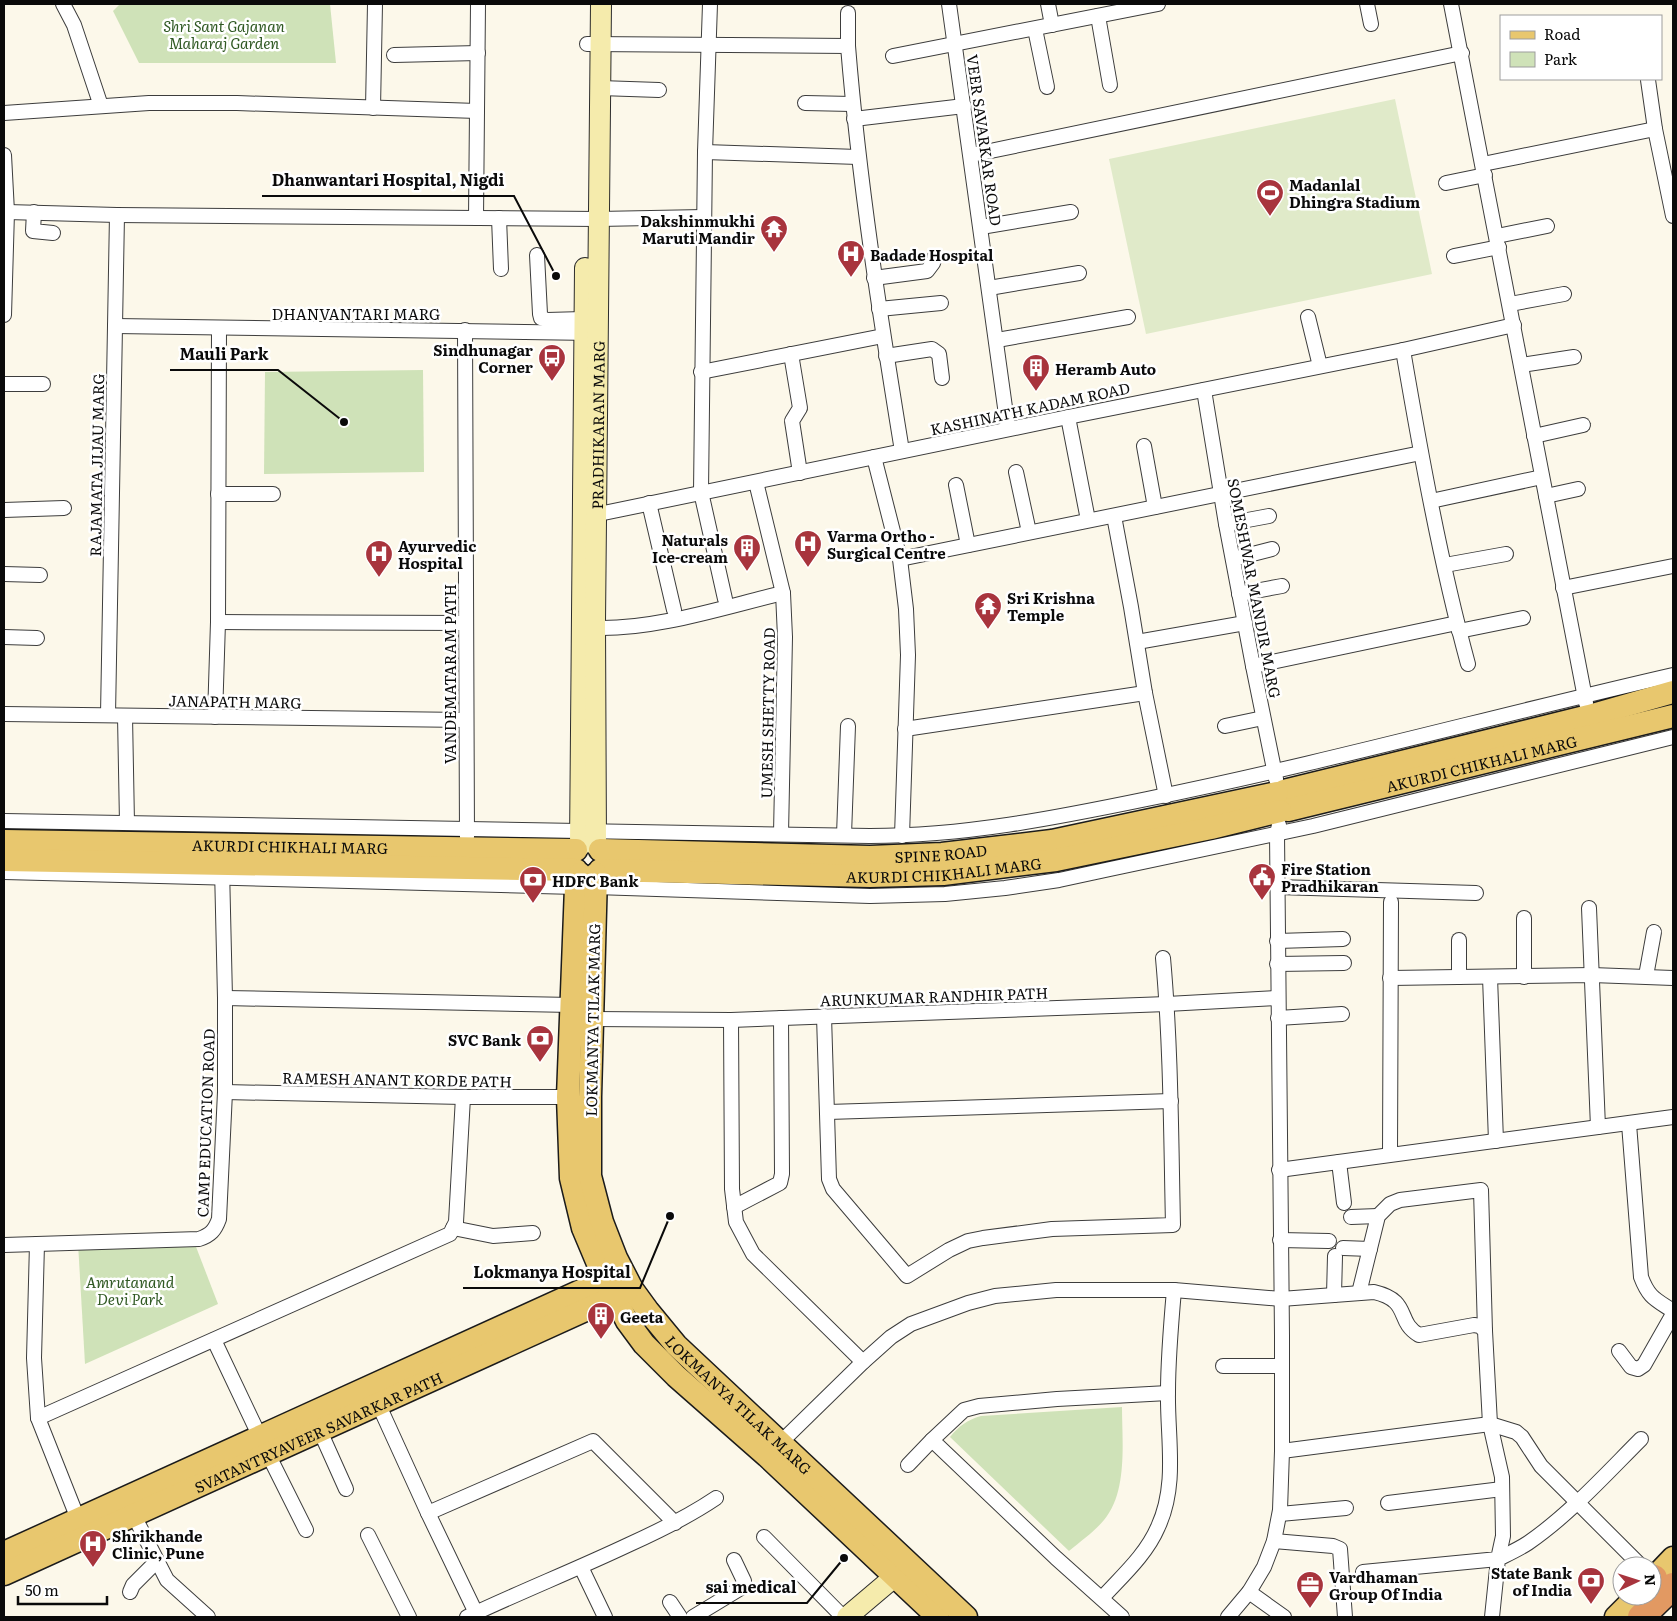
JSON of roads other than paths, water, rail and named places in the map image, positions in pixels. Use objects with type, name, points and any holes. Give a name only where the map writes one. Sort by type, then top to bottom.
[{"type":"highway","points":[[1622,1617],[1634,1606]]},
{"type":"main road","points":[[1591,726],[1648,700],[1673,692]]},
{"type":"main road","name":"AKURDI CHIKHALI MARG","points":[[4,841],[466,848],[587,860],[870,876],[943,874],[1056,860],[1211,828],[1281,797],[1309,806],[1591,726],[1673,716]]},
{"type":"main road","name":"AKURDI CHIKHALI MARG","points":[[4,860],[222,870],[466,848]]},
{"type":"main road","name":"LOKMANYA TILAK MARG","points":[[587,860],[572,1005],[568,1097],[571,1178],[574,1198],[584,1228],[619,1284]]},
{"type":"main road","name":"LOKMANYA TILAK MARG","points":[[587,860],[592,1019],[590,1176],[627,1321],[644,1344],[676,1376],[773,1450],[902,1571],[966,1617]]},
{"type":"main road","name":"SVATANTRYAVEER SAVARKAR PATH","points":[[4,1574],[130,1506],[619,1284]]},
{"type":"main road","name":"SVATANTRYAVEER SAVARKAR PATH","points":[[264,1445],[320,1431],[374,1395]]},
{"type":"main road","name":"SVATANTRYAVEER SAVARKAR PATH","points":[[4,1553],[78,1519],[130,1506]]},
{"type":"main road","points":[[1662,1575],[1673,1558]]},
{"type":"main road","name":"LOKMANYA TILAK MARG","points":[[902,1571],[938,1617]]},
{"type":"main road","points":[[1622,1617],[1634,1606]]},
{"type":"street","points":[[63,4],[74,25],[101,106]]},
{"type":"street","points":[[373,108],[375,4]]},
{"type":"street","points":[[476,218],[478,4]]},
{"type":"street","name":"PRADHIKARAN MARG","points":[[587,4],[600,88],[588,328],[587,860]]},
{"type":"street","name":"PRADHIKARAN MARG","points":[[592,219],[594,44],[601,4]]},
{"type":"street","points":[[710,4],[705,152],[701,492],[725,599]]},
{"type":"street","name":"VEER SAVARKAR ROAD","points":[[949,4],[1008,429]]},
{"type":"street","points":[[1048,4],[1052,25]]},
{"type":"street","points":[[893,56],[1158,4]]},
{"type":"street","points":[[1367,4],[1371,24]]},
{"type":"street","points":[[1451,4],[1591,726]]},
{"type":"street","points":[[848,13],[852,104],[858,157],[874,278],[902,451]]},
{"type":"street","points":[[1098,16],[1110,84]]},
{"type":"street","points":[[1035,28],[1047,87]]},
{"type":"street","points":[[594,44],[848,46]]},
{"type":"street","points":[[394,55],[478,53]]},
{"type":"street","points":[[971,155],[1462,53]]},
{"type":"street","points":[[1648,80],[1655,129],[1673,216]]},
{"type":"street","points":[[600,88],[659,90]]},
{"type":"street","points":[[4,114],[149,103],[237,103],[477,110]]},
{"type":"street","points":[[805,104],[852,104]]},
{"type":"street","points":[[854,120],[964,106]]},
{"type":"street","points":[[1446,183],[1484,170],[1655,129]]},
{"type":"street","points":[[705,152],[858,157]]},
{"type":"street","points":[[4,155],[7,212],[4,314]]},
{"type":"street","points":[[7,212],[592,219],[704,217]]},
{"type":"street","points":[[34,212],[33,231],[53,233]]},
{"type":"street","points":[[981,227],[1071,212]]},
{"type":"street","name":"RAJAMATA JIJAU MARG","points":[[108,715],[117,214]]},
{"type":"street","points":[[498,218],[501,269]]},
{"type":"street","points":[[1454,256],[1546,226]]},
{"type":"street","points":[[537,255],[541,318],[588,328]]},
{"type":"street","points":[[874,278],[927,270],[933,263],[935,256]]},
{"type":"street","points":[[989,288],[1079,273]]},
{"type":"street","points":[[1510,304],[1564,294]]},
{"type":"street","points":[[879,309],[941,303]]},
{"type":"street","points":[[996,340],[1128,317]]},
{"type":"street","points":[[1308,317],[1320,366]]},
{"type":"street","name":"KASHINATH KADAM ROAD","points":[[588,516],[1403,350],[1514,325]]},
{"type":"street","name":"DHANVANTARI MARG","points":[[115,326],[219,329],[465,330],[588,328]]},
{"type":"street","points":[[215,717],[218,622],[219,329]]},
{"type":"street","name":"VANDEMATARAM PATH","points":[[465,330],[466,848]]},
{"type":"street","points":[[702,372],[883,336]]},
{"type":"street","points":[[886,356],[932,349],[939,354],[942,378]]},
{"type":"street","points":[[1403,350],[1421,453],[1458,627],[1468,664]]},
{"type":"street","points":[[791,354],[800,408],[792,421],[800,473]]},
{"type":"street","points":[[1521,364],[1574,357]]},
{"type":"street","points":[[4,384],[43,384]]},
{"type":"street","name":"SOMESHWAR MANDIR MARG","points":[[1204,390],[1239,594],[1263,718],[1281,797]]},
{"type":"street","points":[[1068,417],[1088,520]]},
{"type":"street","points":[[1534,436],[1583,425]]},
{"type":"street","points":[[1144,446],[1155,507]]},
{"type":"street","points":[[900,558],[1421,453]]},
{"type":"street","points":[[874,457],[900,558],[906,609],[908,655],[902,836]]},
{"type":"street","points":[[1016,472],[1029,532]]},
{"type":"street","points":[[1431,501],[1542,477]]},
{"type":"street","name":"UMESH SHETTY ROAD","points":[[756,482],[783,593],[785,637],[781,834]]},
{"type":"street","points":[[956,485],[968,545]]},
{"type":"street","points":[[1546,496],[1578,489]]},
{"type":"street","points":[[218,494],[273,494]]},
{"type":"street","points":[[649,503],[674,610]]},
{"type":"street","points":[[4,510],[64,508]]},
{"type":"street","name":"PRADHIKARAN MARG","points":[[587,860],[595,628],[588,516]]},
{"type":"street","points":[[1114,516],[1145,693],[1166,796]]},
{"type":"street","points":[[1226,524],[1269,516]]},
{"type":"street","points":[[1233,559],[1272,549]]},
{"type":"street","points":[[1445,565],[1506,554]]},
{"type":"street","points":[[1563,588],[1673,566]]},
{"type":"street","points":[[4,574],[40,575]]},
{"type":"street","points":[[1239,594],[1282,586]]},
{"type":"street","points":[[595,628],[620,629],[672,620],[783,593]]},
{"type":"street","points":[[1253,666],[1458,627],[1523,618]]},
{"type":"street","points":[[218,622],[465,624]]},
{"type":"street","points":[[1137,642],[1245,623]]},
{"type":"street","points":[[4,637],[37,638]]},
{"type":"street","points":[[4,821],[127,823],[466,848],[587,860],[870,896],[944,894],[1059,880],[1277,834],[1591,726],[1673,675]]},
{"type":"street","points":[[905,729],[1145,693]]},
{"type":"street","name":"JANAPATH MARG","points":[[4,714],[466,720]]},
{"type":"street","points":[[125,716],[127,823]]},
{"type":"street","points":[[1224,726],[1263,718]]},
{"type":"street","points":[[844,835],[848,726]]},
{"type":"street","points":[[4,872],[222,870],[587,860],[781,834],[902,836],[1049,820],[1166,796],[1281,797],[1591,726],[1673,737]]},
{"type":"street","points":[[1228,1617],[1249,1592],[1264,1567],[1274,1541],[1280,1514],[1282,1451],[1277,834],[1281,797]]},
{"type":"street","name":"CAMP EDUCATION ROAD","points":[[4,1245],[199,1239],[209,1235],[216,1228],[219,1218],[225,1092],[222,870]]},
{"type":"street","points":[[1277,887],[1476,893]]},
{"type":"street","points":[[1390,1154],[1391,902]]},
{"type":"street","points":[[1589,908],[1598,1127]]},
{"type":"street","points":[[1524,918],[1524,977]]},
{"type":"street","points":[[1646,976],[1654,932]]},
{"type":"street","points":[[1277,941],[1343,939]]},
{"type":"street","points":[[1459,940],[1459,977]]},
{"type":"street","points":[[824,1016],[828,1112],[828,1180],[832,1189],[906,1276],[955,1247],[968,1241],[983,1238],[1052,1229],[1173,1225],[1171,1101],[1163,958]]},
{"type":"street","points":[[1277,964],[1344,963]]},
{"type":"street","points":[[1390,978],[1592,975],[1673,978]]},
{"type":"street","points":[[1490,977],[1496,1141]]},
{"type":"street","points":[[225,998],[572,1005]]},
{"type":"street","name":"ARUNKUMAR RANDHIR PATH","points":[[592,1019],[731,1020],[1167,1004],[1277,998]]},
{"type":"street","points":[[1278,1018],[1342,1014]]},
{"type":"street","points":[[734,1207],[780,1183],[782,1174],[781,1018]]},
{"type":"street","points":[[731,1020],[732,1189],[736,1222],[753,1254],[863,1362]]},
{"type":"street","name":"RAMESH ANANT KORDE PATH","points":[[225,1092],[463,1097],[568,1097]]},
{"type":"street","points":[[38,1418],[450,1234],[456,1222],[463,1097]]},
{"type":"street","points":[[828,1112],[1171,1101]]},
{"type":"street","points":[[1280,1170],[1673,1117]]},
{"type":"street","points":[[1619,1351],[1631,1368],[1638,1369],[1644,1365],[1673,1312],[1646,1292],[1641,1277],[1629,1124]]},
{"type":"street","points":[[1339,1162],[1344,1203]]},
{"type":"street","points":[[1359,1293],[1378,1216],[1390,1204],[1400,1200],[1481,1190],[1490,1424],[1502,1477],[1503,1536],[1498,1559],[1492,1617]]},
{"type":"street","points":[[1351,1217],[1378,1216]]},
{"type":"street","points":[[453,1228],[493,1236],[534,1233]]},
{"type":"street","points":[[1280,1240],[1329,1241]]},
{"type":"street","points":[[37,1244],[34,1358],[38,1418],[78,1519]]},
{"type":"street","points":[[1334,1295],[1339,1252],[1370,1249]]},
{"type":"street","points":[[773,1450],[891,1337],[911,1324],[968,1303],[995,1296],[1056,1290],[1174,1290],[1281,1299],[1374,1292],[1388,1295],[1398,1304],[1412,1330],[1419,1335],[1474,1325],[1480,1326],[1485,1331]]},
{"type":"street","points":[[1102,1598],[1145,1550],[1159,1526],[1166,1502],[1171,1462],[1168,1393],[1174,1290]]},
{"type":"street","points":[[214,1340],[306,1530]]},
{"type":"street","points":[[1223,1366],[1281,1366]]},
{"type":"street","points":[[908,1465],[964,1410],[979,1406],[1057,1399],[1168,1393]]},
{"type":"street","points":[[374,1395],[472,1615],[675,1523],[696,1512],[716,1498]]},
{"type":"street","points":[[1282,1451],[1490,1424],[1516,1432],[1522,1436],[1541,1466],[1627,1556]]},
{"type":"street","points":[[320,1431],[346,1489]]},
{"type":"street","points":[[1363,1572],[1498,1559],[1532,1539],[1577,1502],[1641,1439]]},
{"type":"street","points":[[932,1440],[1056,1558],[1122,1617]]},
{"type":"street","points":[[428,1513],[593,1441],[675,1523]]},
{"type":"street","points":[[1388,1503],[1502,1489]]},
{"type":"street","points":[[130,1506],[167,1580],[208,1617]]},
{"type":"street","points":[[1280,1514],[1346,1508]]},
{"type":"street","points":[[368,1535],[409,1617]]},
{"type":"street","points":[[764,1537],[845,1617],[902,1571]]},
{"type":"street","points":[[1274,1541],[1333,1546],[1340,1549],[1345,1617]]},
{"type":"street","points":[[693,1617],[741,1588],[744,1581],[734,1560]]},
{"type":"street","points":[[130,1592],[133,1585],[157,1562]]},
{"type":"street","points":[[581,1567],[605,1617]]},
{"type":"street","points":[[1249,1592],[1284,1617]]},
{"type":"street","points":[[670,1602],[680,1617]]},
{"type":"place","name":"Madanlal Dhingra Stadium","points":[[1270,217]]},
{"type":"place","name":"Dakshinmukhi Maruti Mandir","points":[[774,253]]},
{"type":"place","name":"Dhanwantari Hospital, Nigdi","points":[[556,276]]},
{"type":"place","name":"Badade Hospital","points":[[851,278]]},
{"type":"place","name":"Sindhunagar Corner","points":[[552,382]]},
{"type":"place","name":"Heramb Auto","points":[[1036,392]]},
{"type":"place","name":"Mauli Park","points":[[344,422]]},
{"type":"place","name":"Varma Ortho - Surgical Centre","points":[[808,568]]},
{"type":"place","name":"Naturals Ice-cream","points":[[747,572]]},
{"type":"place","name":"Ayurvedic Hospital","points":[[379,578]]},
{"type":"place","name":"Sri Krishna Temple","points":[[988,630]]},
{"type":"place","name":"Fire Station Pradhikaran","points":[[1262,901]]},
{"type":"place","name":"HDFC Bank","points":[[533,904]]},
{"type":"place","name":"SVC Bank","points":[[540,1063]]},
{"type":"place","name":"Lokmanya Hospital","points":[[670,1216]]},
{"type":"place","name":"Geeta","points":[[601,1340]]},
{"type":"place","name":"sai medical","points":[[844,1558]]},
{"type":"place","name":"Shrikhande Clinic, Pune","points":[[93,1568]]},
{"type":"place","name":"State Bank of India","points":[[1591,1605]]},
{"type":"place","name":"Vardhaman Group Of India","points":[[1310,1609]]},
{"type":"park label","name":"Shri Sant Gajanan Maharaj Garden","points":[[224,34]]},
{"type":"park label","name":"Amrutanand Devi Park","points":[[130,1290]]}]
